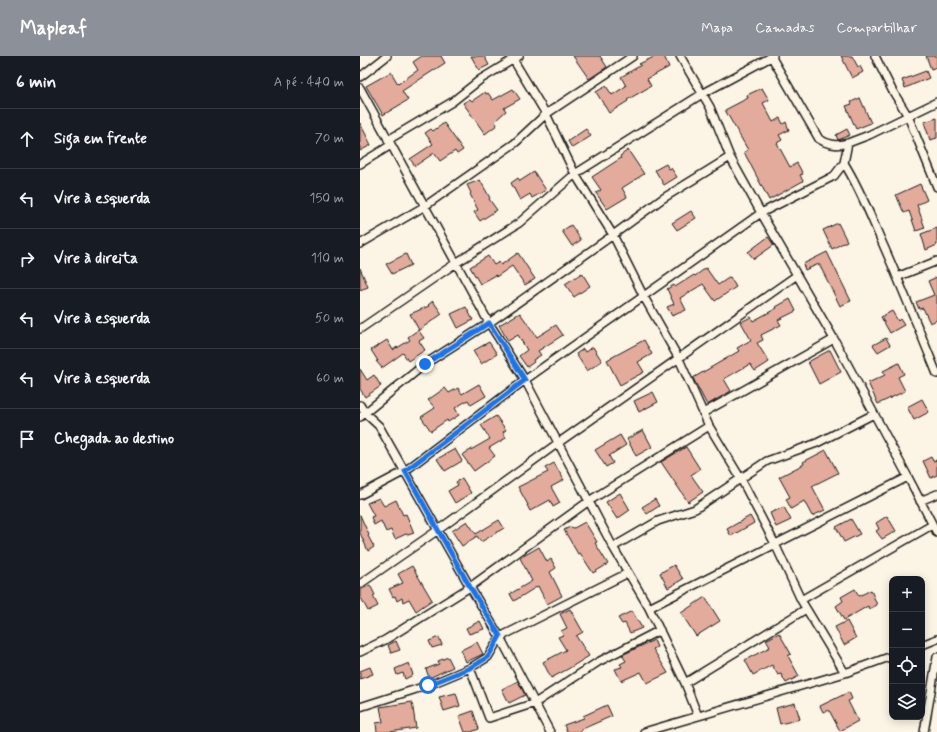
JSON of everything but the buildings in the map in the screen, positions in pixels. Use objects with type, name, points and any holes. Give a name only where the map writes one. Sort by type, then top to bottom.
[{"type":"street","points":[[360,77],[387,56]]},
{"type":"street","points":[[360,244],[425,206],[515,143],[546,114],[633,56]]},
{"type":"street","points":[[680,56],[710,107],[730,157],[834,339],[937,533]]},
{"type":"street","points":[[360,328],[456,263],[519,223],[575,174],[702,94],[772,56],[819,139],[829,144],[841,145],[869,135],[937,102]]},
{"type":"street","points":[[875,56],[892,90],[908,116],[937,187]]},
{"type":"street","points":[[360,164],[390,142],[452,102],[480,78],[514,57],[546,114],[575,174],[613,235],[644,297],[679,359],[709,426],[741,478],[776,544],[801,600],[845,673]]},
{"type":"street","points":[[360,88],[489,323],[525,380],[613,547],[649,608],[685,683],[698,716]]},
{"type":"street","points":[[360,495],[405,471],[525,380],[761,213],[834,176],[844,163],[848,143]]},
{"type":"street","points":[[362,415],[425,364],[489,323],[662,199],[730,157]]},
{"type":"street","points":[[844,163],[864,200],[937,374]]},
{"type":"street","points":[[897,277],[937,261]]},
{"type":"street","points":[[360,584],[797,275]]},
{"type":"street","points":[[703,413],[834,339]]},
{"type":"street","points":[[360,405],[362,415],[379,426],[470,587],[500,636],[550,732]]},
{"type":"street","points":[[613,547],[658,521],[695,509],[767,461],[817,443],[874,414]]},
{"type":"street","points":[[360,652],[385,640],[470,587],[589,501],[709,426]]},
{"type":"street","points":[[649,608],[908,477]]},
{"type":"street","points":[[920,501],[937,494]]},
{"type":"street","points":[[801,600],[932,524]]},
{"type":"street","points":[[360,707],[428,685],[470,668],[488,657],[500,636],[628,573]]},
{"type":"street","points":[[685,683],[806,609]]},
{"type":"street","points":[[470,668],[489,718],[535,703],[598,662],[660,630]]},
{"type":"street","points":[[925,644],[937,639]]},
{"type":"street","points":[[644,732],[845,673],[889,657]]},
{"type":"street","points":[[924,732],[937,657]]},
{"type":"route","points":[[425,364],[489,323],[525,380],[405,471],[470,587],[500,636],[488,657],[455,675],[428,685]]}]
